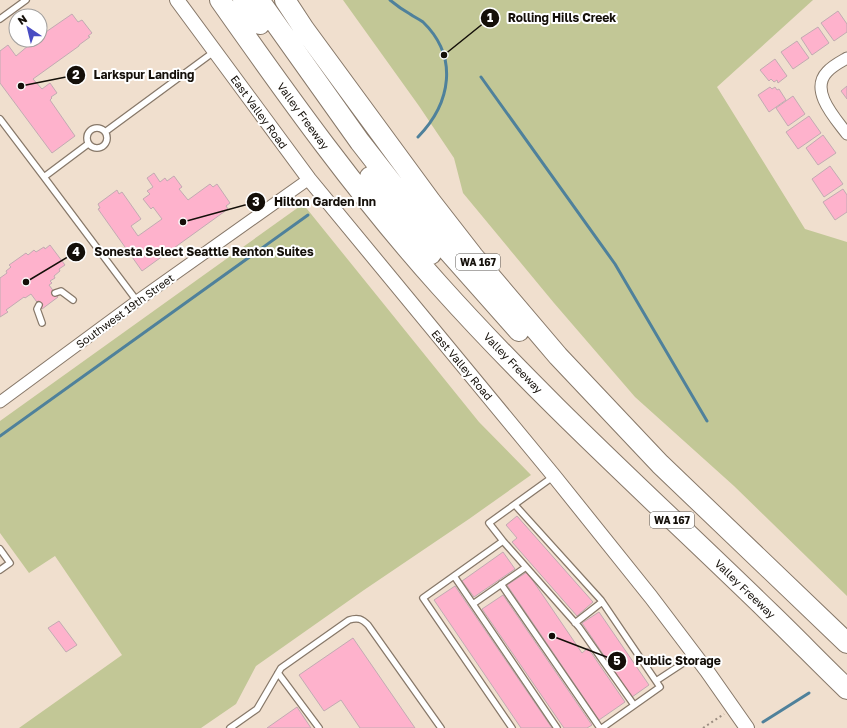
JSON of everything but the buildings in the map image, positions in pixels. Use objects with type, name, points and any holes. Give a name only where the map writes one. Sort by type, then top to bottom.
[{"type":"highway","name":"Valley Freeway","points":[[220,0],[312,130],[439,285],[499,349],[606,458],[771,613],[847,689]]},
{"type":"highway","points":[[243,0],[328,119],[416,237],[473,302],[499,349]]},
{"type":"highway","points":[[258,0],[360,142],[424,224],[498,308],[642,458],[660,464]]},
{"type":"highway","name":"WA 167","points":[[288,3],[308,34],[431,202],[473,256],[558,356],[660,464],[847,643]]},
{"type":"street","name":"East Valley Road","points":[[177,0],[309,179],[554,476],[651,597],[695,655],[747,728]]},
{"type":"street","points":[[847,58],[826,72],[820,87],[826,104],[847,134]]},
{"type":"street","name":"Southwest 19th Street","points":[[0,402],[137,301],[309,179]]},
{"type":"lane","points":[[0,19],[26,0]]},
{"type":"lane","points":[[105,132],[215,51]]},
{"type":"lane","points":[[0,119],[137,301]]},
{"type":"lane","points":[[99,128],[105,132],[107,138],[103,147],[96,149],[90,147],[88,144],[86,141],[87,134],[92,129],[99,128]]},
{"type":"lane","points":[[44,177],[88,144]]},
{"type":"lane","points":[[55,293],[62,291],[73,300]]},
{"type":"lane","points":[[39,305],[37,309],[42,323]]},
{"type":"lane","points":[[554,476],[490,523],[503,541],[575,623],[634,705]]},
{"type":"lane","points":[[501,584],[601,728],[660,687],[602,602],[515,505]]},
{"type":"lane","points":[[503,541],[423,598],[512,728]]},
{"type":"lane","points":[[0,549],[10,563],[0,570]]},
{"type":"lane","points":[[473,604],[526,567]]},
{"type":"lane","points":[[454,576],[557,728]]},
{"type":"lane","points":[[575,623],[602,602]]},
{"type":"lane","points":[[230,728],[257,709],[280,668],[349,620],[356,618],[363,620],[368,625],[441,728]]},
{"type":"lane","points":[[656,681],[695,655]]},
{"type":"lane","points":[[278,673],[319,728]]},
{"type":"path","points":[[703,728],[733,707]]},
{"type":"green space","points":[[343,0],[813,0],[717,87],[805,229],[847,242],[847,596],[734,486],[635,397],[554,303],[463,193],[454,158],[419,106]]},
{"type":"green space","points":[[303,204],[479,422],[531,475],[256,666],[236,704],[201,728],[19,728],[122,655],[55,556],[29,573],[0,533],[0,421]]},
{"type":"waterway","points":[[390,0],[423,22],[434,36],[442,50],[446,65],[444,95],[438,110],[418,137]]},
{"type":"waterway","points":[[481,77],[615,264],[707,421]]},
{"type":"waterway","points":[[0,436],[308,215]]},
{"type":"waterway","points":[[763,722],[809,693]]},
{"type":"place","name":"Rolling Hills Creek","points":[[444,55]]},
{"type":"place","name":"Larkspur Landing","points":[[21,86]]},
{"type":"place","name":"Hilton Garden Inn","points":[[183,222]]},
{"type":"place","name":"Sonesta Select Seattle Renton Suites","points":[[26,282]]},
{"type":"place","name":"Public Storage","points":[[552,636]]}]
